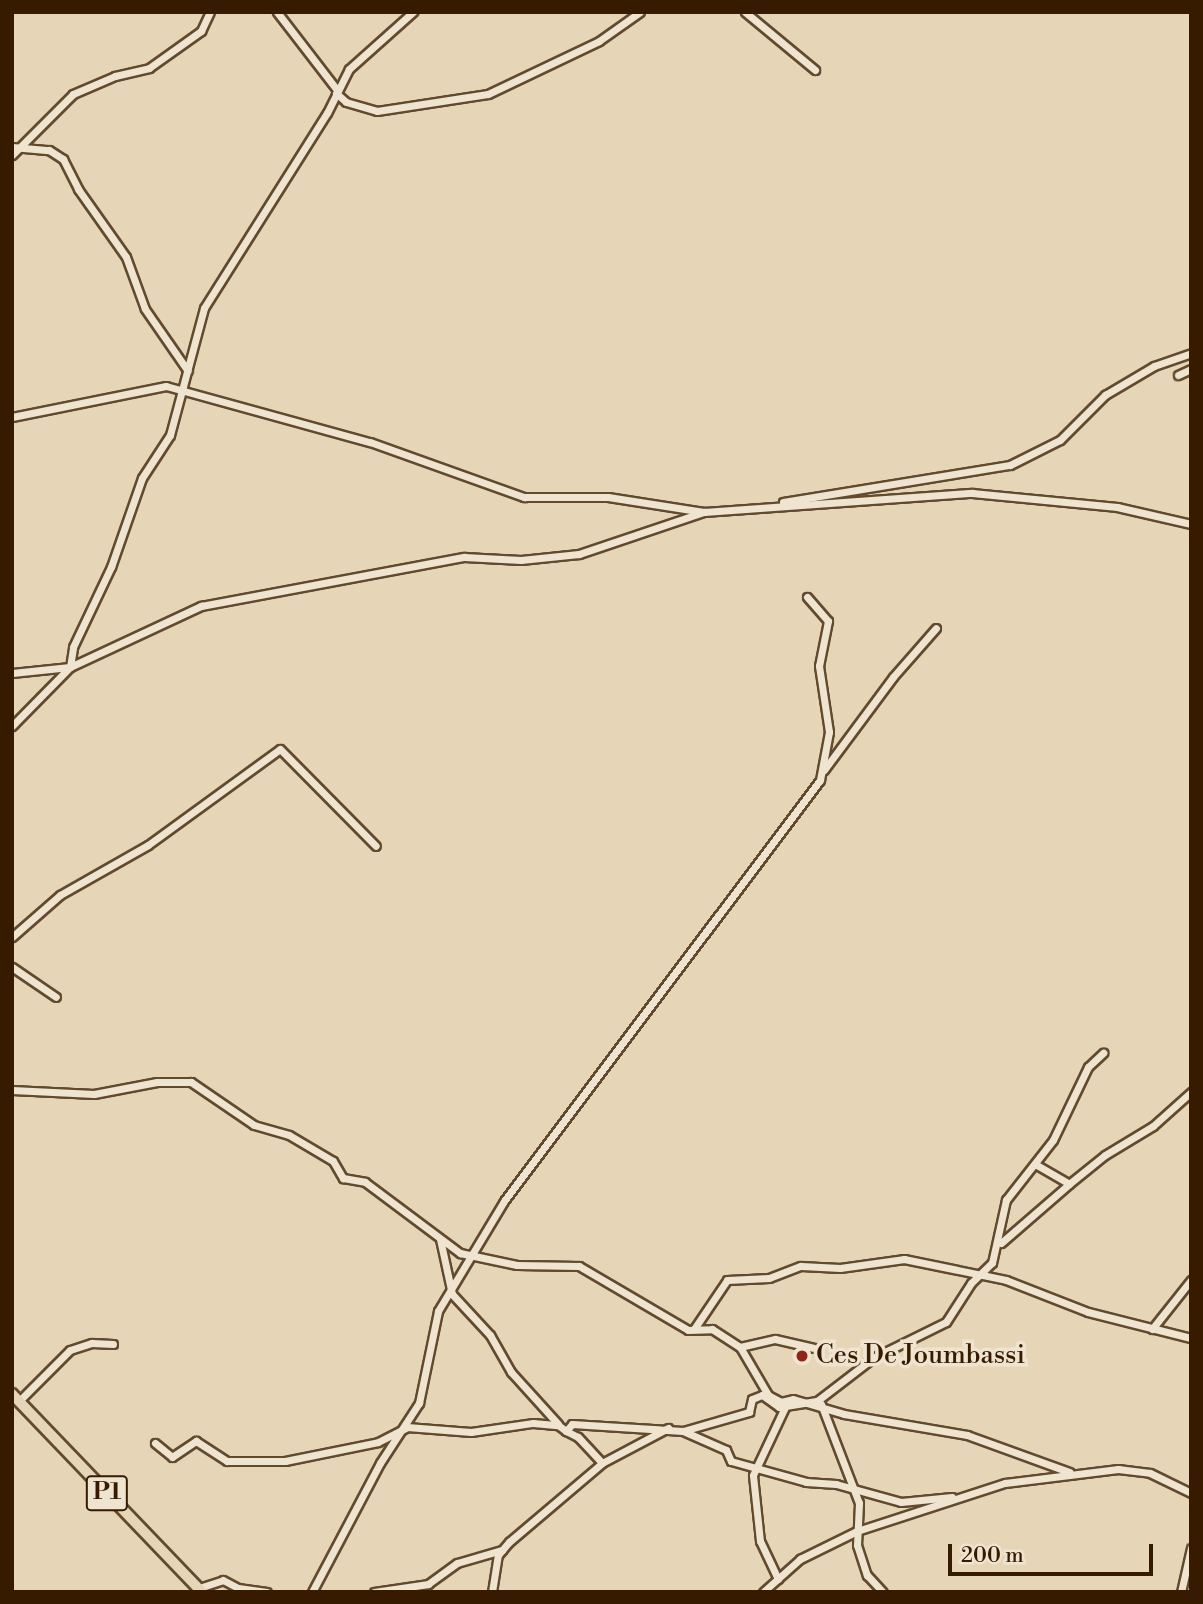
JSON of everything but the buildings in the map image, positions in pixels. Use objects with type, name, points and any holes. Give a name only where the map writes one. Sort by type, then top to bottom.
[{"type":"main road","name":"P1","points":[[16,1398],[200,1590]]},
{"type":"street","points":[[12,155],[16,148],[74,94],[115,76],[149,68],[201,31],[210,12]]},
{"type":"street","points":[[277,12],[346,102],[377,111],[488,94],[599,41],[640,12]]},
{"type":"street","points":[[12,726],[70,667],[73,647],[111,567],[142,478],[170,435],[204,308],[361,55],[413,12]]},
{"type":"street","points":[[745,12],[815,70]]},
{"type":"street","points":[[16,148],[49,150],[64,159],[78,189],[125,257],[145,309],[188,371]]},
{"type":"street","points":[[748,509],[1010,465],[1060,440],[1105,395],[1154,366],[1191,353]]},
{"type":"street","points":[[1178,375],[1191,369]]},
{"type":"street","points":[[12,418],[166,386],[370,442],[524,497],[608,497],[704,512],[972,493],[1117,507],[1191,524]]},
{"type":"street","points":[[12,673],[70,667],[201,606],[464,557],[521,560],[579,554],[704,512]]},
{"type":"street","points":[[807,597],[828,621],[819,666],[829,732],[820,780]]},
{"type":"street","points":[[312,1592],[398,1434],[419,1403],[435,1320],[450,1289],[504,1201],[820,780],[844,740],[936,628]]},
{"type":"street","points":[[12,937],[83,880],[148,845],[280,749],[376,846]]},
{"type":"street","points":[[12,967],[56,996]]},
{"type":"street","points":[[821,1403],[873,1358],[946,1322],[977,1277],[992,1263],[1006,1200],[1060,1129],[1088,1067],[1102,1053]]},
{"type":"street","points":[[12,1090],[94,1094],[157,1082],[201,1085],[254,1125],[289,1135],[333,1161],[343,1178],[365,1182],[472,1257],[529,1267],[588,1268],[694,1329]]},
{"type":"street","points":[[997,1250],[1069,1184],[1105,1155],[1153,1126],[1191,1091]]},
{"type":"street","points":[[1035,1164],[1069,1184]]},
{"type":"street","points":[[438,1235],[450,1289],[490,1335],[511,1372],[558,1424],[566,1432],[578,1437],[602,1463]]},
{"type":"street","points":[[694,1329],[730,1279],[769,1278],[801,1266],[840,1268],[904,1259],[977,1277],[1006,1280],[1088,1312],[1191,1338]]},
{"type":"street","points":[[1152,1329],[1191,1280]]},
{"type":"street","points":[[694,1329],[700,1325],[712,1328],[740,1347],[768,1395],[781,1402],[793,1399],[806,1403]]},
{"type":"street","points":[[740,1347],[775,1339],[813,1348]]},
{"type":"street","points":[[16,1398],[62,1354],[92,1343],[113,1344]]},
{"type":"street","points":[[683,1431],[749,1412],[752,1399],[762,1395],[785,1407],[821,1403],[967,1435],[1042,1459],[1069,1472]]},
{"type":"street","points":[[821,1403],[856,1493],[861,1512],[857,1531],[867,1576],[883,1592]]},
{"type":"street","points":[[778,1580],[760,1541],[754,1504],[756,1467],[785,1407]]},
{"type":"street","points":[[155,1443],[172,1457],[196,1441],[217,1458],[253,1462],[289,1461],[398,1434],[407,1427],[471,1432],[527,1423],[558,1424]]},
{"type":"street","points":[[566,1432],[572,1424],[668,1428],[683,1431],[726,1450],[731,1461],[856,1493],[901,1502],[957,1497]]},
{"type":"street","points":[[374,1592],[429,1584],[457,1563],[502,1549],[602,1463],[668,1428]]},
{"type":"street","points":[[763,1592],[800,1559],[857,1531],[957,1497],[1069,1472],[1141,1471],[1191,1493]]},
{"type":"street","points":[[1181,1592],[1191,1548]]},
{"type":"street","points":[[492,1592],[502,1549]]},
{"type":"street","points":[[200,1590],[223,1580],[267,1592]]},
{"type":"place","name":"Ces De Joumbassi","points":[[802,1356]]}]
